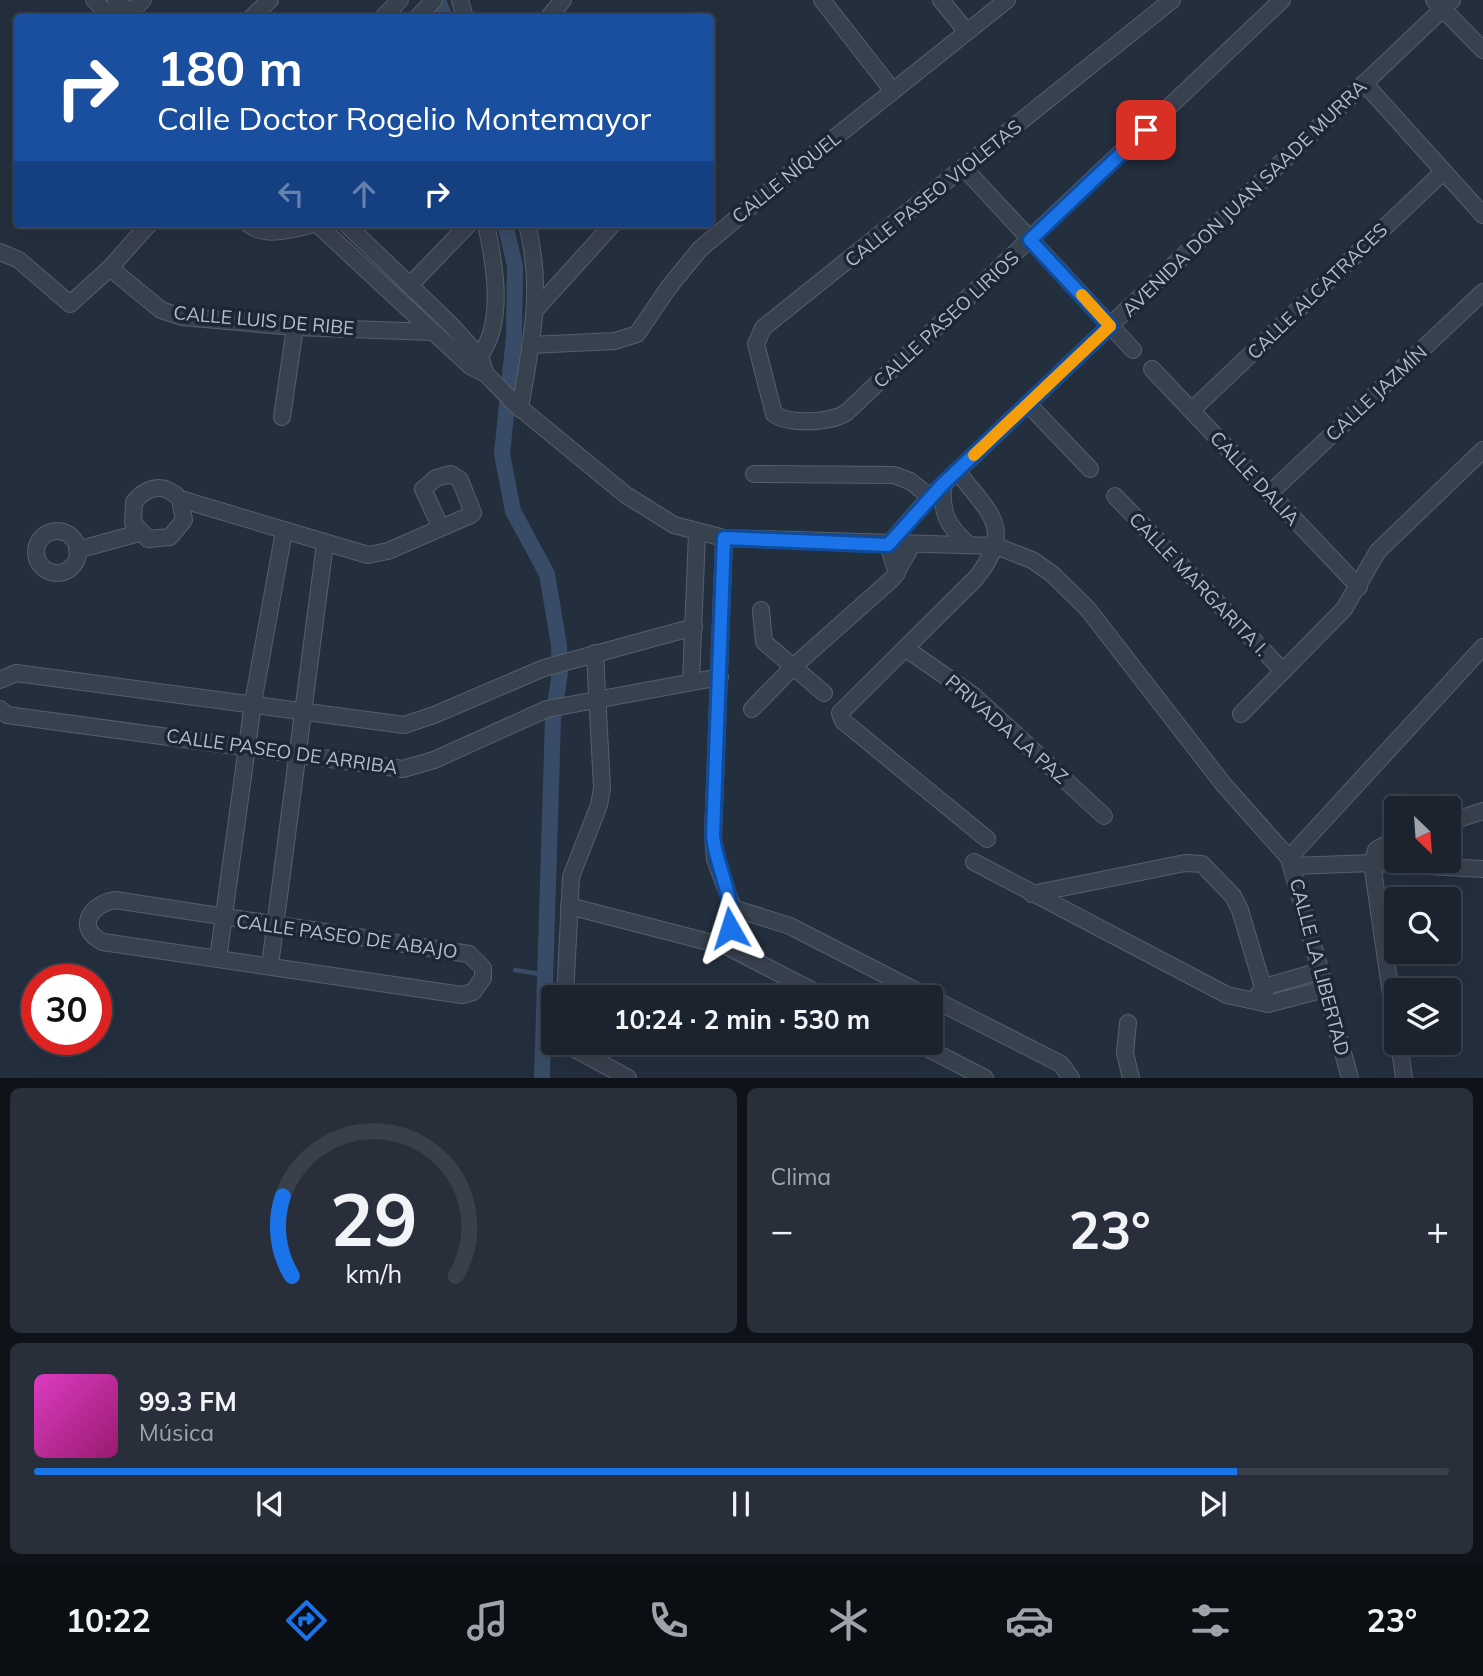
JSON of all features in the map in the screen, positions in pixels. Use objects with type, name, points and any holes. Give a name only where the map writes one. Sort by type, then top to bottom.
[{"type":"street","points":[[94,0],[108,14]]},
{"type":"street","points":[[116,0],[131,14]]},
{"type":"street","points":[[255,14],[270,0]]},
{"type":"street","points":[[386,14],[400,0]]},
{"type":"street","points":[[552,14],[564,0]]},
{"type":"street","points":[[821,0],[893,90]]},
{"type":"street","points":[[942,0],[967,32]]},
{"type":"street","name":"CALLE NÍQUEL","points":[[530,345],[615,341],[637,334],[669,287],[701,249],[893,90],[1007,0]]},
{"type":"street","name":"CALLE PASEO VIOLETAS","points":[[774,414],[756,344],[763,328],[1172,0]]},
{"type":"street","name":"CALLE PASEO LIRIOS","points":[[774,414],[781,419],[828,420],[841,416],[1282,0]]},
{"type":"street","points":[[1443,3],[1483,50]]},
{"type":"street","name":"AVENIDA DON JUAN SAADE MURRA","points":[[888,545],[943,484],[1029,405],[1364,83],[1443,3]]},
{"type":"street","points":[[1364,83],[1483,215]]},
{"type":"street","points":[[964,168],[1133,350]]},
{"type":"street","name":"CALLE ALCATRACES","points":[[1192,410],[1443,172]]},
{"type":"street","points":[[0,252],[19,261],[70,304],[110,268],[145,228]]},
{"type":"street","points":[[253,228],[274,232],[295,228]]},
{"type":"street","points":[[320,228],[433,332],[475,362]]},
{"type":"street","points":[[350,228],[411,284],[475,362],[517,406],[626,495],[674,525],[724,538],[888,545],[996,546],[1015,551],[1042,566],[1087,608],[1224,785],[1291,862],[1483,869]]},
{"type":"street","points":[[411,284],[465,228]]},
{"type":"street","points":[[475,362],[491,334],[493,321],[492,254],[487,228]]},
{"type":"street","points":[[517,406],[537,308],[536,268],[528,228]]},
{"type":"street","points":[[537,308],[609,228]]},
{"type":"street","name":"CALLE LUIS DE RIBE","points":[[110,268],[171,315],[295,327],[433,332]]},
{"type":"street","name":"CALLE JAZMÍN","points":[[1270,493],[1483,292]]},
{"type":"street","points":[[282,417],[295,327]]},
{"type":"street","name":"CALLE DALIA","points":[[1152,369],[1359,587]]},
{"type":"street","points":[[1029,405],[1090,469]]},
{"type":"street","points":[[1241,714],[1344,608],[1359,587],[1378,551],[1483,450]]},
{"type":"street","points":[[957,471],[993,520],[996,546],[976,578],[840,713],[843,721],[987,839]]},
{"type":"street","points":[[754,474],[894,475],[903,477],[930,497]]},
{"type":"street","points":[[180,499],[184,520],[178,530],[159,540],[148,539],[139,533],[131,512],[134,502],[141,493],[162,487],[172,491],[180,499],[325,544],[358,554],[378,554],[441,528],[474,511],[456,476],[436,478],[423,489],[441,528]]},
{"type":"street","points":[[943,484],[943,514],[946,522],[969,545]]},
{"type":"street","name":"CALLE MARGARITA I.","points":[[1115,496],[1283,671]]},
{"type":"street","points":[[218,959],[253,704],[284,531]]},
{"type":"street","points":[[78,550],[139,533]]},
{"type":"street","points":[[691,681],[697,533]]},
{"type":"street","points":[[724,538],[713,836],[715,859],[733,908],[728,947]]},
{"type":"street","points":[[270,965],[325,544]]},
{"type":"street","points":[[888,545],[897,573]]},
{"type":"street","points":[[752,709],[794,666],[897,573],[912,545]]},
{"type":"street","points":[[761,610],[764,642],[824,693]]},
{"type":"street","points":[[0,680],[16,673],[404,725],[544,668],[694,626]]},
{"type":"street","points":[[1291,862],[1483,647]]},
{"type":"street","name":"PRIVADA LA PAZ","points":[[905,648],[974,696],[1104,816]]},
{"type":"street","points":[[566,985],[571,877],[599,805],[602,788],[595,653]]},
{"type":"street","name":"CALLE PASEO DE ARRIBA","points":[[0,709],[7,715],[296,752],[387,769],[411,768],[547,709],[720,677]]},
{"type":"street","points":[[1461,818],[1483,811]]},
{"type":"street","points":[[1384,846],[1376,850],[1372,863],[1389,978]]},
{"type":"street","points":[[974,862],[1227,996],[1262,997],[1325,989]]},
{"type":"street","name":"CALLE LA LIBERTAD","points":[[1291,862],[1350,1077]]},
{"type":"street","points":[[1032,894],[1185,863],[1202,864],[1233,896],[1240,910],[1262,997]]},
{"type":"street","name":"CALLE PASEO DE ABAJO","points":[[115,900],[223,918],[274,923],[469,954],[483,968],[484,978],[473,992],[462,995],[103,942],[92,933],[88,924],[95,906],[115,900]]},
{"type":"street","points":[[569,906],[728,947],[802,985]]},
{"type":"street","points":[[733,908],[790,926],[906,985]]},
{"type":"street","points":[[1262,997],[1320,971]]},
{"type":"street","points":[[943,1004],[1061,1064],[1071,1077]]},
{"type":"street","points":[[1128,1023],[1125,1042],[1130,1073],[1146,1077]]},
{"type":"street","points":[[587,1055],[628,1077]]},
{"type":"street","points":[[941,1055],[985,1077]]},
{"type":"street","points":[[1400,1055],[1404,1077]]},
{"type":"waterway","points":[[438,0],[443,14]]},
{"type":"waterway","points":[[506,228],[515,266],[514,336],[502,454],[513,511],[547,574],[559,645],[560,672],[553,719],[542,1078]]},
{"type":"waterway","points":[[515,970],[546,975]]},
{"type":"slow traffic","points":[[974,455],[1110,326],[1082,295]]},
{"type":"route","points":[[730,928],[733,908],[715,859],[713,836],[724,538],[888,545],[943,484],[1110,326],[1030,240],[1146,130]]}]
